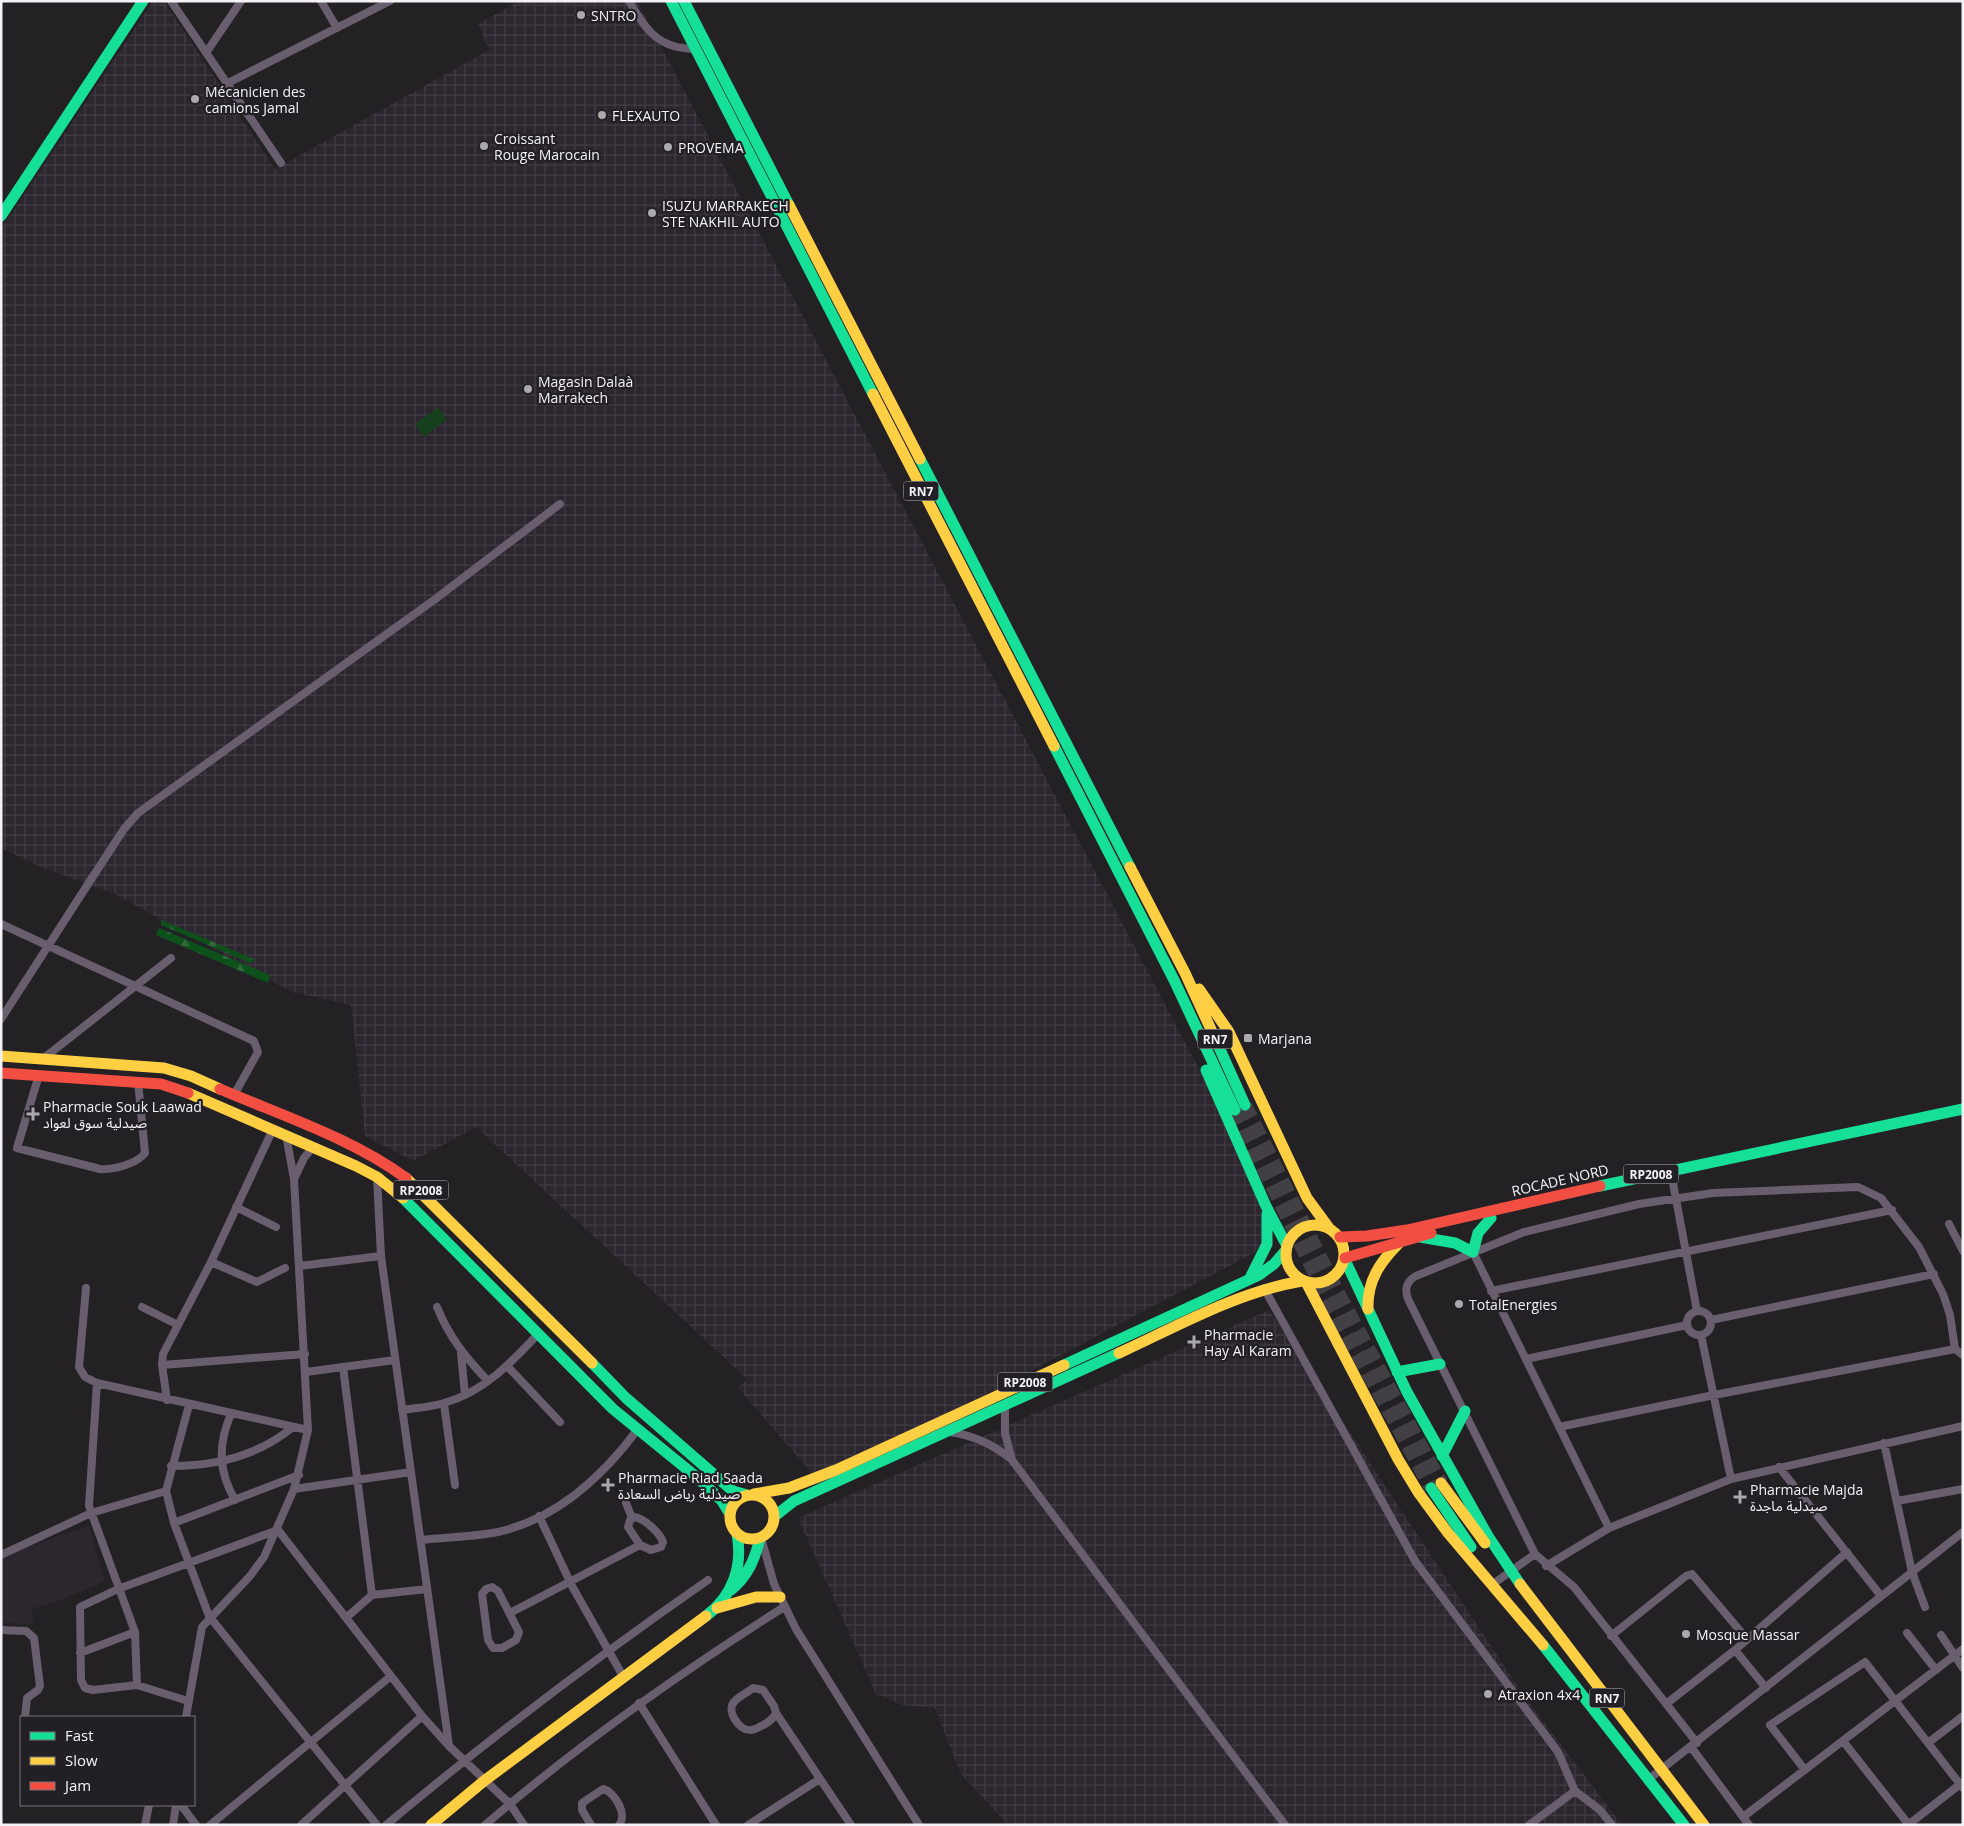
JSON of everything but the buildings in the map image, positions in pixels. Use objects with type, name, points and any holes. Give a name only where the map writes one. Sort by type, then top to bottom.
[{"type":"main road","points":[[1,216],[7,199],[144,1]]},
{"type":"main road","name":"RN7","points":[[671,1],[1240,1108],[1185,973],[684,1]]},
{"type":"main road","points":[[1185,973],[1229,1032],[1307,1198],[1340,1238],[1345,1259],[1397,1372],[1442,1456],[1511,1571]]},
{"type":"main road","points":[[1174,980],[1194,1041],[1286,1248],[1287,1261],[1291,1271],[1304,1281],[1316,1284],[1330,1280],[1340,1271],[1345,1259]]},
{"type":"main road","name":"RP2008","points":[[1,1056],[164,1068],[191,1076],[358,1148],[386,1163],[411,1181],[626,1398],[733,1491],[767,1500],[774,1516]]},
{"type":"main road","name":"RP2008","points":[[1,1072],[161,1084],[185,1091],[377,1177],[414,1206],[613,1409],[699,1479],[722,1501],[730,1514],[732,1528],[737,1534]]},
{"type":"main road","name":"ROCADE NORD","points":[[1340,1238],[1406,1230],[1697,1164],[1963,1109]]},
{"type":"main road","name":"ROCADE NORD","points":[[1345,1259],[1419,1236],[1491,1218],[1672,1178],[1963,1118]]},
{"type":"main road","points":[[1250,1279],[1267,1244],[1266,1206]]},
{"type":"main road","points":[[1419,1236],[1455,1243],[1473,1252],[1478,1233],[1491,1218]]},
{"type":"main road","points":[[1286,1248],[1292,1237],[1302,1228],[1316,1225],[1330,1228]]},
{"type":"main road","points":[[1369,1314],[1368,1294],[1373,1276],[1384,1258],[1399,1243]]},
{"type":"main road","name":"RP2008","points":[[751,1495],[762,1495],[780,1490],[850,1463],[1250,1279],[1274,1264],[1286,1248]]},
{"type":"main road","points":[[1304,1281],[1407,1476],[1448,1533],[1493,1584]]},
{"type":"main road","name":"RP2008","points":[[761,1538],[770,1530],[774,1516],[794,1501],[1264,1288],[1304,1281]]},
{"type":"main road","points":[[1397,1372],[1440,1364]]},
{"type":"main road","points":[[1442,1456],[1465,1411]]},
{"type":"main road","name":"RN7","points":[[1441,1483],[1473,1529],[1511,1571],[1704,1825]]},
{"type":"main road","name":"RN7","points":[[1431,1488],[1476,1554],[1493,1584],[1529,1626],[1684,1825]]},
{"type":"main road","points":[[730,1514],[735,1502],[751,1495]]},
{"type":"main road","points":[[431,1825],[484,1781],[717,1608],[752,1568],[761,1538],[748,1539],[737,1534]]},
{"type":"main road","points":[[731,1590],[740,1554],[737,1534]]},
{"type":"main road","points":[[717,1608],[756,1597],[782,1602]]},
{"type":"street","points":[[171,1],[281,163]]},
{"type":"street","points":[[206,54],[241,1]]},
{"type":"street","points":[[321,1],[337,28]]},
{"type":"street","points":[[629,1],[642,23],[660,40],[677,48],[696,49]]},
{"type":"street","points":[[226,84],[386,2]]},
{"type":"street","points":[[1,1020],[48,944],[124,829],[138,814],[434,600],[560,504]]},
{"type":"street","points":[[1,924],[48,944],[134,987],[254,1041],[258,1052],[234,1095]]},
{"type":"street","points":[[44,1058],[171,958]]},
{"type":"street","points":[[39,1075],[17,1148],[100,1169],[111,1169],[138,1160],[145,1153],[138,1081]]},
{"type":"street","points":[[167,1400],[162,1365],[164,1354],[211,1262],[273,1129]]},
{"type":"street","points":[[186,1716],[202,1627],[210,1616],[250,1576],[264,1557],[278,1530],[299,1475],[308,1430],[294,1179],[286,1135]]},
{"type":"street","points":[[294,1179],[300,1164],[313,1147]]},
{"type":"street","points":[[377,1177],[381,1256],[421,1540],[426,1589],[450,1746]]},
{"type":"street","points":[[1672,1178],[1697,1310]]},
{"type":"street","points":[[1749,1825],[1666,1704],[1574,1588],[1546,1566],[1535,1554],[1408,1299],[1406,1288],[1408,1283],[1416,1276],[1473,1252],[1555,1223],[1676,1197],[1750,1190],[1850,1187],[1874,1193],[1892,1210],[1920,1247],[1934,1274],[1950,1316],[1955,1349],[1963,1355]]},
{"type":"street","points":[[236,1207],[276,1227]]},
{"type":"street","points":[[1491,1291],[1892,1210]]},
{"type":"street","points":[[1949,1224],[1963,1251]]},
{"type":"street","points":[[1473,1252],[1609,1528]]},
{"type":"street","points":[[299,1266],[381,1256]]},
{"type":"street","points":[[211,1262],[257,1282],[284,1268]]},
{"type":"street","points":[[1711,1320],[1934,1274]]},
{"type":"street","points":[[86,1288],[79,1366],[85,1377],[97,1383],[167,1400],[308,1430]]},
{"type":"street","points":[[1264,1288],[1415,1561],[1558,1752],[1576,1791],[1600,1810],[1612,1825]]},
{"type":"street","points":[[142,1307],[178,1325]]},
{"type":"street","points":[[437,1307],[461,1353],[488,1381]]},
{"type":"street","points":[[1697,1310],[1707,1314],[1711,1320],[1710,1328],[1702,1335]]},
{"type":"street","points":[[1697,1310],[1690,1314],[1687,1325],[1691,1332],[1702,1335]]},
{"type":"street","points":[[1526,1359],[1687,1325]]},
{"type":"street","points":[[402,1410],[444,1404],[465,1395],[508,1367],[539,1333]]},
{"type":"street","points":[[1702,1335],[1731,1479]]},
{"type":"street","points":[[1559,1427],[1955,1349]]},
{"type":"street","points":[[461,1353],[465,1395]]},
{"type":"street","points":[[162,1365],[305,1354]]},
{"type":"street","points":[[306,1372],[395,1360]]},
{"type":"street","points":[[343,1367],[372,1595]]},
{"type":"street","points":[[508,1367],[560,1422]]},
{"type":"street","points":[[97,1383],[89,1497],[91,1513],[135,1632],[137,1685]]},
{"type":"street","points":[[444,1404],[455,1484]]},
{"type":"street","points":[[189,1405],[171,1466],[166,1492],[174,1523],[210,1616],[377,1825]]},
{"type":"street","points":[[1005,1405],[1005,1433],[1012,1460]]},
{"type":"street","points":[[231,1414],[221,1446],[221,1462],[228,1488],[234,1500]]},
{"type":"street","points":[[1546,1566],[1609,1528],[1731,1479],[1963,1426]]},
{"type":"street","points":[[171,1466],[221,1462],[270,1445],[293,1427]]},
{"type":"street","points":[[421,1540],[498,1532],[539,1516],[568,1500],[594,1480],[618,1456],[638,1429]]},
{"type":"street","points":[[949,1432],[969,1436],[988,1443],[1012,1460],[1285,1825]]},
{"type":"street","points":[[1884,1443],[1912,1572],[1925,1607]]},
{"type":"street","points":[[1779,1467],[1881,1596]]},
{"type":"street","points":[[294,1489],[411,1472]]},
{"type":"street","points":[[174,1523],[299,1475]]},
{"type":"street","points":[[1897,1501],[1963,1490]]},
{"type":"street","points":[[1,1555],[91,1513],[166,1492]]},
{"type":"street","points":[[626,1502],[632,1518],[628,1527],[640,1545],[647,1550],[661,1547],[663,1542],[660,1536],[640,1518],[632,1518]]},
{"type":"street","points":[[539,1516],[570,1582],[624,1678]]},
{"type":"street","points":[[188,1701],[137,1685],[88,1690],[82,1684],[80,1607],[118,1589],[278,1530]]},
{"type":"street","points":[[278,1530],[422,1716],[463,1760],[510,1804],[524,1825]]},
{"type":"street","points":[[1649,1780],[1963,1532]]},
{"type":"street","points":[[761,1538],[769,1570],[782,1602],[918,1825]]},
{"type":"street","points":[[510,1613],[640,1545]]},
{"type":"street","points":[[1666,1704],[1735,1650],[1847,1552]]},
{"type":"street","points":[[1493,1584],[1535,1554]]},
{"type":"street","points":[[1611,1636],[1686,1576],[1692,1574],[1747,1639]]},
{"type":"street","points":[[386,1825],[463,1760],[607,1650],[708,1580]]},
{"type":"street","points":[[489,1588],[496,1588],[510,1613],[518,1628],[516,1640],[502,1648],[493,1648],[488,1640],[482,1598],[483,1591],[489,1588]]},
{"type":"street","points":[[347,1617],[372,1595],[426,1589]]},
{"type":"street","points":[[485,1825],[639,1704],[782,1602]]},
{"type":"street","points":[[1,1630],[26,1631],[34,1638],[40,1686],[38,1690],[27,1698],[25,1716]]},
{"type":"street","points":[[80,1653],[135,1632]]},
{"type":"street","points":[[1907,1633],[1936,1670]]},
{"type":"street","points":[[1941,1635],[1963,1668]]},
{"type":"street","points":[[1743,1817],[1963,1649]]},
{"type":"street","points":[[1735,1650],[1766,1688]]},
{"type":"street","points":[[1805,1770],[1770,1725],[1865,1662],[1962,1785],[1908,1825],[1843,1741]]},
{"type":"street","points":[[210,1825],[391,1676]]},
{"type":"street","points":[[776,1713],[772,1720],[756,1729],[746,1730],[739,1725],[732,1713],[731,1706],[735,1700],[753,1688],[760,1688],[774,1706],[776,1713],[851,1825]]},
{"type":"street","points":[[639,1704],[716,1825]]},
{"type":"street","points":[[301,1825],[422,1716]]},
{"type":"street","points":[[1928,1743],[1963,1716]]},
{"type":"street","points":[[748,1825],[820,1779]]},
{"type":"street","points":[[590,1825],[582,1810],[582,1803],[604,1789],[610,1792],[623,1814],[619,1825]]},
{"type":"street","points":[[1529,1825],[1576,1791]]},
{"type":"street","points":[[145,1825],[149,1806]]},
{"type":"street","points":[[173,1825],[176,1806]]},
{"type":"street","points":[[182,1806],[196,1825]]},
{"type":"shaded area","points":[[153,1],[164,1],[275,169],[489,50],[478,24],[519,1],[637,1],[1270,1204],[1267,1246],[885,1448],[814,1476],[738,1388],[747,1379],[476,1127],[413,1161],[365,1136],[351,1005],[292,992],[115,894],[43,868],[1,848],[1,229]]},
{"type":"shaded area","points":[[1269,1310],[1524,1696],[1622,1825],[1008,1825],[960,1773],[935,1708],[903,1705],[876,1694],[798,1518]]},
{"type":"shaded area","points":[[89,1526],[105,1581],[56,1602],[31,1609],[34,1624],[1,1623],[1,1556]]},
{"type":"green space","points":[[438,407],[447,419],[424,437],[415,424]]},
{"type":"green space","points":[[161,920],[256,960],[250,963],[161,925]]},
{"type":"green space","points":[[159,928],[270,975],[268,983],[156,935]]},
{"type":"tunnel","points":[[1245,1105],[1337,1291],[1441,1483]]},
{"type":"tunnel","points":[[1235,1110],[1326,1296],[1431,1488]]},
{"type":"traffic: fast","points":[[1,216],[143,1]]},
{"type":"traffic: fast","points":[[671,1],[873,394]]},
{"type":"traffic: fast","points":[[684,1],[789,205]]},
{"type":"traffic: fast","points":[[920,459],[1130,867]]},
{"type":"traffic: fast","points":[[1054,746],[1174,980],[1235,1110]]},
{"type":"traffic: fast","points":[[1214,1036],[1245,1105]]},
{"type":"traffic: fast","points":[[1206,1070],[1266,1206],[1287,1246]]},
{"type":"traffic: fast","points":[[1600,1186],[1963,1109]]},
{"type":"traffic: fast","points":[[403,1198],[613,1409],[699,1479],[722,1501],[730,1514]]},
{"type":"traffic: fast","points":[[1250,1278],[1267,1244],[1267,1214]]},
{"type":"traffic: fast","points":[[1420,1237],[1455,1243],[1473,1252],[1478,1233],[1491,1218]]},
{"type":"traffic: fast","points":[[1064,1365],[1259,1275],[1274,1264],[1286,1250]]},
{"type":"traffic: fast","points":[[1345,1260],[1407,1392],[1488,1536],[1520,1584]]},
{"type":"traffic: fast","points":[[775,1516],[794,1501],[1119,1353]]},
{"type":"traffic: fast","points":[[592,1363],[626,1398],[733,1491],[747,1495]]},
{"type":"traffic: fast","points":[[1397,1372],[1440,1364]]},
{"type":"traffic: fast","points":[[1442,1456],[1465,1411]]},
{"type":"traffic: fast","points":[[1431,1488],[1471,1547]]},
{"type":"traffic: fast","points":[[706,1616],[723,1599],[734,1580],[738,1558],[737,1534]]},
{"type":"traffic: fast","points":[[731,1590],[750,1567],[760,1538]]},
{"type":"traffic: fast","points":[[1543,1645],[1684,1825]]},
{"type":"traffic: slow","points":[[789,205],[920,459]]},
{"type":"traffic: slow","points":[[873,394],[1054,746]]},
{"type":"traffic: slow","points":[[1130,867],[1185,973],[1214,1036]]},
{"type":"traffic: slow","points":[[1199,989],[1229,1032],[1307,1198],[1329,1228]]},
{"type":"traffic: slow","points":[[1,1056],[164,1068],[191,1076],[220,1089]]},
{"type":"traffic: slow","points":[[188,1093],[356,1166],[377,1177],[403,1198]]},
{"type":"traffic: slow","points":[[406,1178],[592,1363]]},
{"type":"traffic: slow","points":[[1309,1225],[1321,1225],[1336,1233],[1344,1248],[1344,1254],[1344,1260],[1336,1275],[1321,1283],[1309,1283],[1294,1275],[1286,1260],[1286,1248],[1294,1233],[1309,1225]]},
{"type":"traffic: slow","points":[[1368,1309],[1372,1281],[1386,1257],[1399,1243]]},
{"type":"traffic: slow","points":[[1119,1353],[1231,1301],[1278,1286],[1302,1281]]},
{"type":"traffic: slow","points":[[1306,1282],[1398,1459],[1418,1492],[1448,1533],[1543,1645]]},
{"type":"traffic: slow","points":[[754,1494],[789,1488],[836,1470],[1064,1365]]},
{"type":"traffic: slow","points":[[1441,1483],[1485,1543]]},
{"type":"traffic: slow","points":[[756,1495],[768,1501],[773,1508],[774,1517],[773,1526],[768,1533],[761,1538],[748,1539],[740,1536],[733,1529],[730,1513],[733,1505],[740,1498],[756,1495]]},
{"type":"traffic: slow","points":[[1520,1584],[1704,1825]]},
{"type":"traffic: slow","points":[[717,1608],[756,1597],[780,1597]]},
{"type":"traffic: slow","points":[[431,1825],[484,1781],[706,1616]]},
{"type":"traffic: jam","points":[[1,1073],[161,1084],[188,1093]]},
{"type":"traffic: jam","points":[[220,1089],[340,1139],[406,1178]]},
{"type":"traffic: jam","points":[[1340,1237],[1367,1236],[1407,1230],[1600,1186]]},
{"type":"traffic: jam","points":[[1345,1258],[1431,1233]]},
{"type":"place","name":"SNTRO","points":[[581,15]]},
{"type":"place","name":"Mécanicien des camions Jamal","points":[[195,99]]},
{"type":"place","name":"FLEXAUTO","points":[[602,115]]},
{"type":"place","name":"Croissant Rouge Marocain","points":[[484,146]]},
{"type":"place","name":"PROVEMA","points":[[668,147]]},
{"type":"place","name":"ISUZU MARRAKECH STE NAKHIL AUTO","points":[[652,213]]},
{"type":"place","name":"Magasin Dalaà Marrakech","points":[[528,389]]},
{"type":"place","name":"Marjana","points":[[1248,1038]]},
{"type":"place","name":"Pharmacie Souk Laawad صيدلية سوق لعواد","points":[[33,1114]]},
{"type":"place","name":"TotalEnergies","points":[[1459,1304]]},
{"type":"place","name":"Pharmacie Hay Al Karam","points":[[1194,1342]]},
{"type":"place","name":"Pharmacie Riad Saada صيدلية رياض السعادة","points":[[608,1485]]},
{"type":"place","name":"Pharmacie Majda صيدلية ماجدة","points":[[1740,1497]]},
{"type":"place","name":"Mosque Massar","points":[[1686,1634]]},
{"type":"place","name":"Atraxion 4x4","points":[[1488,1694]]}]
